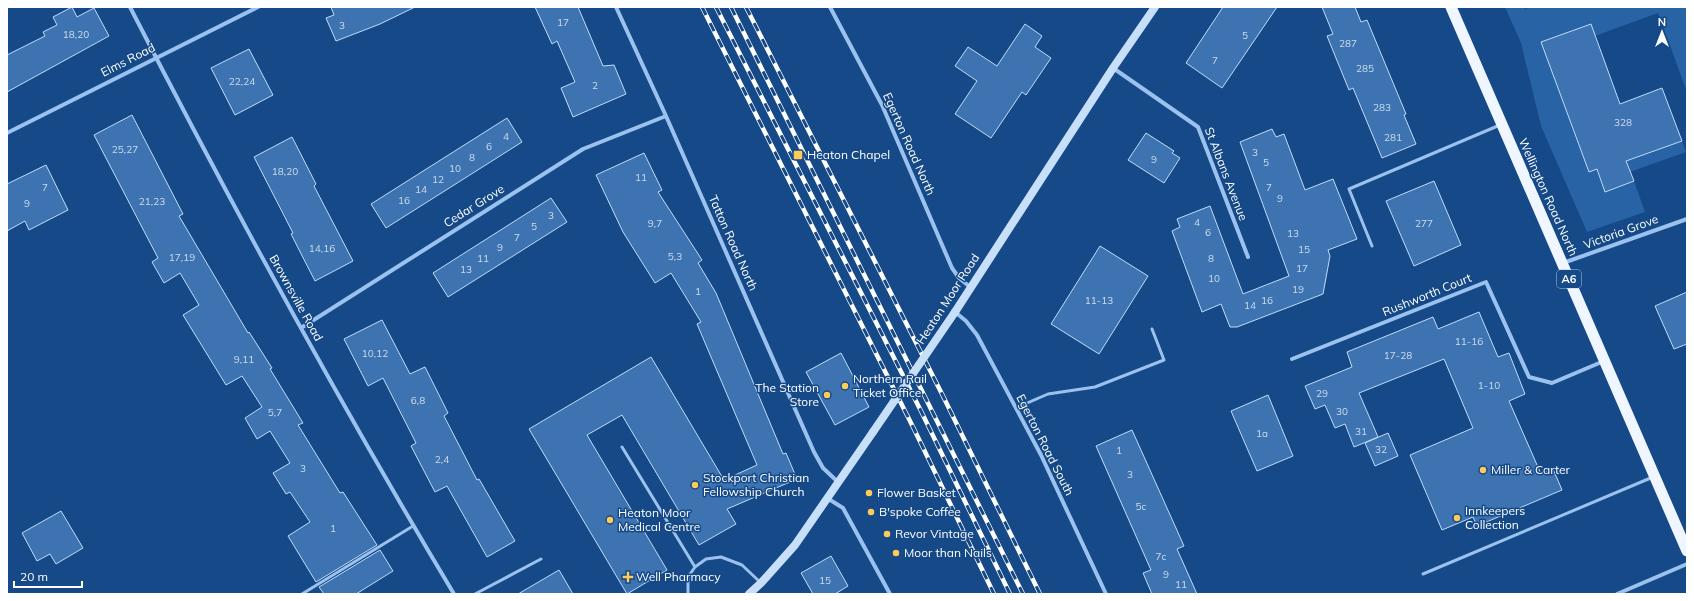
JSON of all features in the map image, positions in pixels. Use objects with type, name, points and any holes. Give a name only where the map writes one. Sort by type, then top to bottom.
[{"type":"highway","name":"Wellington Road North","points":[[1451,7],[1687,551]]},
{"type":"main road","name":"Heaton Moor Road","points":[[749,594],[761,583],[795,545],[828,498],[955,312],[1113,68],[1155,7]]},
{"type":"street","name":"Brownsville Road","points":[[130,7],[301,328],[413,526],[454,594]]},
{"type":"street","name":"Elms Road","points":[[7,133],[258,7]]},
{"type":"street","name":"Tatton Road North","points":[[616,7],[666,116],[814,452],[823,468],[838,482]]},
{"type":"street","name":"Egerton Road North","points":[[830,7],[882,105],[952,268],[959,278],[970,287]]},
{"type":"street","name":"St Albans Avenue","points":[[1113,68],[1198,127],[1248,257]]},
{"type":"street","name":"Cedar Grove","points":[[301,328],[583,149],[666,116]]},
{"type":"street","name":"Victoria Grove","points":[[1562,263],[1687,219]]},
{"type":"street","name":"Rushworth Court","points":[[1292,359],[1486,282],[1529,377],[1552,383],[1604,360]]},
{"type":"street","name":"Egerton Road South","points":[[955,312],[966,321],[977,335],[1041,455],[1106,594]]},
{"type":"street","points":[[828,498],[843,508],[890,594]]},
{"type":"street","points":[[1617,594],[1687,564]]},
{"type":"lane","points":[[1372,246],[1349,188],[1502,124]]},
{"type":"lane","points":[[1016,408],[1048,394],[1095,387],[1164,360],[1152,329]]},
{"type":"lane","points":[[622,447],[695,567]]},
{"type":"lane","points":[[1423,574],[1654,476]]},
{"type":"lane","points":[[302,594],[413,526]]},
{"type":"lane","points":[[688,594],[688,577],[695,567],[706,559],[721,558],[742,566],[761,583]]},
{"type":"lane","points":[[475,594],[541,559]]},
{"type":"shaded area","points":[[1505,7],[1524,7],[1525,9],[1530,7],[1687,7],[1687,92],[1658,13],[1595,36],[1591,24],[1541,42],[1589,172],[1597,169],[1605,191],[1634,181],[1645,212],[1587,232],[1541,126],[1521,43]]},
{"type":"shaded area","points":[[1682,141],[1686,152],[1630,172],[1626,161]]},
{"type":"building","points":[[72,7],[77,17],[94,8],[109,36],[7,92],[7,55],[45,36],[43,32],[57,25],[53,17]]},
{"type":"building","points":[[331,7],[415,7],[380,24],[336,41],[326,18],[334,15]]},
{"type":"building","points":[[535,7],[578,7],[603,66],[614,65],[626,94],[573,117],[561,88],[575,82],[557,41],[552,44]]},
{"type":"building","points":[[1223,7],[1277,7],[1222,88],[1186,63]]},
{"type":"building","points":[[1322,7],[1355,7],[1361,22],[1367,20],[1406,114],[1404,115],[1416,144],[1382,158],[1353,88],[1349,90],[1327,36],[1333,34]]},
{"type":"building","points":[[1025,24],[1042,36],[1035,47],[1051,58],[1026,95],[1022,92],[991,138],[955,114],[977,81],[955,66],[968,47],[997,66]]},
{"type":"building","points":[[1591,24],[1620,104],[1662,88],[1682,141],[1626,161],[1634,181],[1605,192],[1597,169],[1589,172],[1541,42]]},
{"type":"building","points":[[249,49],[273,95],[235,115],[211,68]]},
{"type":"building","points":[[132,115],[183,214],[179,216],[248,333],[249,332],[272,368],[270,369],[303,423],[298,425],[340,493],[343,492],[377,545],[316,582],[288,536],[310,522],[290,492],[286,494],[273,473],[290,463],[270,431],[257,439],[245,418],[262,407],[242,376],[226,385],[183,315],[199,305],[180,273],[164,283],[152,262],[158,258],[94,135]]},
{"type":"building","points":[[507,118],[522,142],[386,228],[371,204]]},
{"type":"building","points":[[1272,129],[1276,137],[1284,134],[1305,190],[1333,179],[1357,239],[1328,250],[1330,256],[1323,294],[1237,327],[1230,327],[1221,304],[1202,312],[1172,231],[1180,227],[1177,219],[1210,206],[1243,294],[1289,276],[1240,142]]},
{"type":"building","points":[[1146,133],[1174,151],[1172,153],[1180,158],[1164,183],[1128,160]]},
{"type":"building","points":[[292,137],[316,184],[314,186],[353,261],[315,281],[291,234],[293,233],[254,157]]},
{"type":"building","points":[[644,153],[662,190],[658,192],[702,260],[698,263],[716,293],[783,454],[786,453],[797,479],[727,509],[736,524],[699,545],[622,415],[587,435],[667,570],[627,594],[529,429],[651,357],[724,480],[757,465],[697,324],[701,322],[671,273],[655,283],[623,232],[596,175]]},
{"type":"building","points":[[46,165],[68,210],[29,230],[25,221],[7,231],[7,184]]},
{"type":"building","points":[[1434,181],[1461,245],[1414,266],[1386,201]]},
{"type":"building","points":[[551,198],[567,222],[448,297],[433,273]]},
{"type":"building","points":[[1100,246],[1148,276],[1099,354],[1051,324]]},
{"type":"building","points":[[1687,292],[1687,344],[1674,349],[1655,306]]},
{"type":"building","points":[[1479,312],[1498,357],[1509,353],[1525,394],[1509,401],[1541,474],[1553,469],[1562,490],[1477,526],[1473,517],[1442,530],[1410,455],[1473,428],[1444,359],[1359,393],[1378,437],[1354,447],[1345,424],[1335,428],[1325,405],[1315,409],[1305,386],[1352,367],[1347,352],[1433,317],[1438,329]]},
{"type":"building","points":[[382,320],[410,374],[425,367],[448,413],[444,416],[477,480],[479,479],[515,541],[487,557],[447,486],[435,492],[411,446],[416,443],[383,378],[368,386],[344,339]]},
{"type":"building","points":[[841,353],[869,407],[835,425],[806,372]]},
{"type":"building","points":[[1268,395],[1293,456],[1257,471],[1231,411]]},
{"type":"building","points":[[1132,430],[1184,546],[1177,549],[1197,594],[1152,594],[1143,573],[1151,570],[1096,446]]},
{"type":"building","points":[[1388,433],[1398,456],[1375,466],[1365,443]]},
{"type":"building","points":[[61,511],[83,548],[56,564],[50,554],[37,561],[22,533]]},
{"type":"building","points":[[380,550],[393,571],[356,594],[324,594],[319,587]]},
{"type":"building","points":[[831,556],[848,586],[835,594],[813,594],[801,573]]},
{"type":"building","points":[[559,570],[573,594],[518,594]]},
{"type":"railway","points":[[702,7],[913,427],[994,594]]},
{"type":"railway","points":[[716,7],[921,411],[1010,594]]},
{"type":"railway","points":[[731,7],[1023,594]]},
{"type":"railway","points":[[746,7],[942,394],[1040,594]]},
{"type":"place","name":"Heaton Chapel","points":[[798,155]]},
{"type":"place","name":"Northern Rail Ticket Office","points":[[845,386]]},
{"type":"place","name":"The Station Store","points":[[827,395]]},
{"type":"place","name":"Miller & Carter","points":[[1483,470]]},
{"type":"place","name":"Stockport Christian Fellowship Church","points":[[695,485]]},
{"type":"place","name":"Flower Basket","points":[[869,493]]},
{"type":"place","name":"B'spoke Coffee","points":[[871,512]]},
{"type":"place","name":"Innkeepers Collection","points":[[1457,518]]},
{"type":"place","name":"Heaton Moor Medical Centre","points":[[610,520]]},
{"type":"place","name":"Revor Vintage","points":[[887,534]]},
{"type":"place","name":"Moor than Nails","points":[[896,553]]},
{"type":"place","name":"Well Pharmacy","points":[[628,577]]}]
